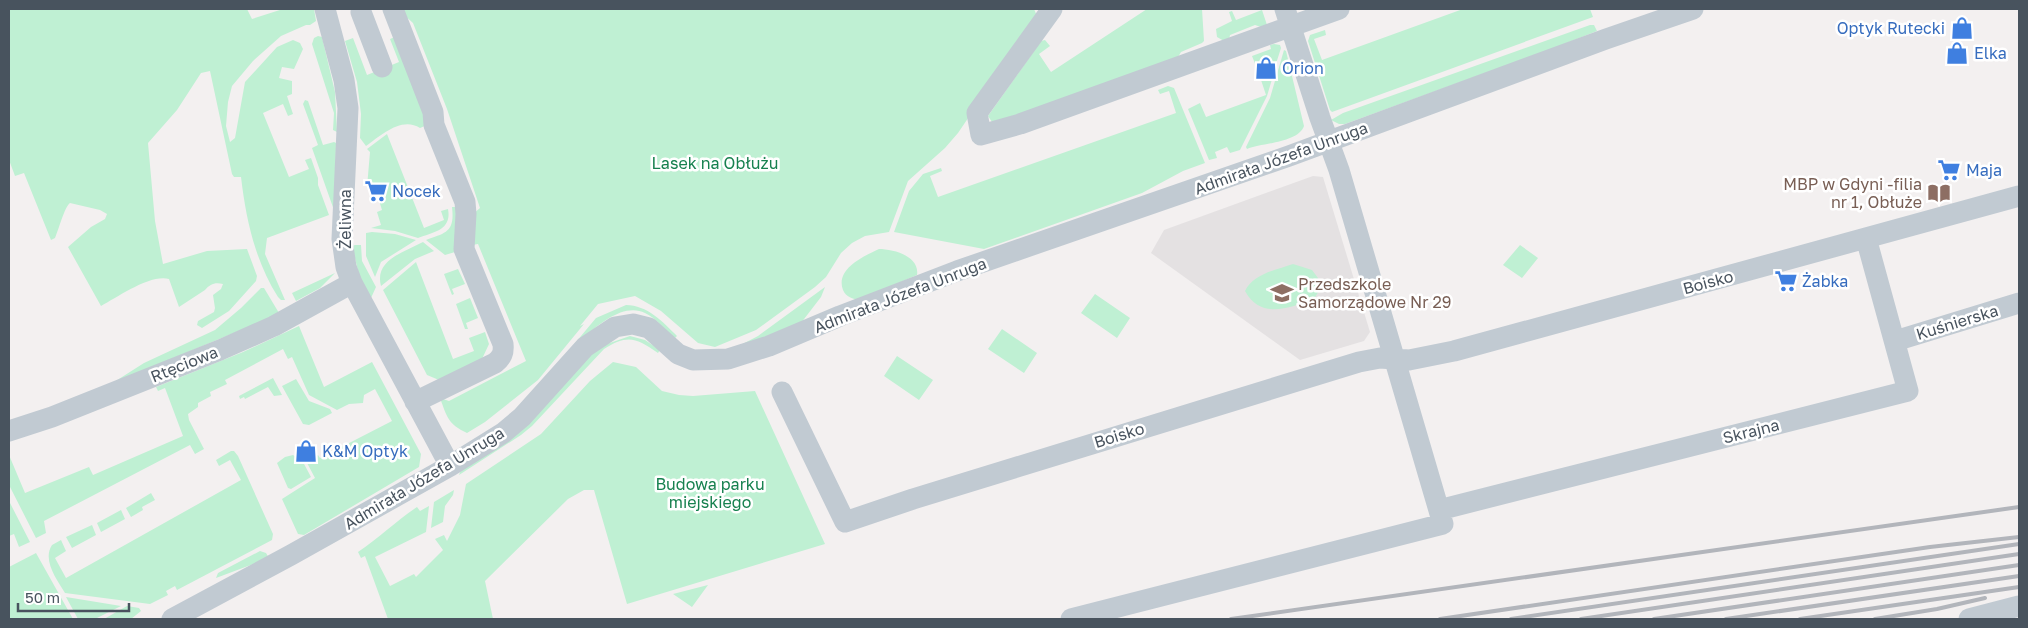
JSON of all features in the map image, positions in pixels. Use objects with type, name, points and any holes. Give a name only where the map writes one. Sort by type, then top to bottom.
[{"type":"street","points":[[393,9],[433,112],[434,125],[465,202],[464,249],[504,350],[502,357],[495,363],[415,402]]},
{"type":"street","points":[[1052,9],[977,113],[981,135],[1020,124],[1287,17],[1339,9]]},
{"type":"street","name":"Admirała Józefa Unruga","points":[[172,619],[277,563],[450,466],[503,433],[522,417],[585,348],[615,327],[633,324],[650,328],[678,354],[693,360],[728,360],[769,346],[840,316],[957,271],[1328,142],[1606,39],[1693,9]]},
{"type":"street","points":[[327,16],[366,10],[382,67]]},
{"type":"street","name":"Żeliwna","points":[[327,16],[344,80],[348,108],[342,239],[346,267],[352,283],[450,466]]},
{"type":"street","points":[[1071,619],[1443,524],[1339,170],[1287,17]]},
{"type":"street","name":"Boisko","points":[[782,392],[845,522],[922,496],[1360,362],[1380,358],[1409,360],[1454,351],[2019,196]]},
{"type":"street","name":"Skrajna","points":[[1440,510],[1908,391],[1866,238]]},
{"type":"street","name":"Rtęciowa","points":[[9,431],[52,417],[220,350],[274,326],[352,283]]},
{"type":"street","name":"Kuśnierska","points":[[1895,341],[2019,302]]},
{"type":"street","points":[[1968,619],[2019,606]]},
{"type":"shaded area","name":"Przedszkole Samorządowe Nr 29","points":[[1313,176],[1323,177],[1370,332],[1364,341],[1300,360],[1151,253],[1164,230]]},
{"type":"green space","points":[[9,9],[247,9],[252,19],[283,9],[314,9],[316,21],[281,36],[253,61],[232,86],[228,102],[226,126],[230,142],[235,138],[245,82],[277,47],[293,40],[300,43],[303,49],[294,69],[282,67],[279,78],[292,81],[292,94],[287,96],[293,114],[288,116],[283,104],[263,113],[289,177],[309,169],[305,160],[311,158],[329,215],[267,238],[265,254],[285,300],[281,300],[278,297],[270,283],[253,239],[241,177],[234,177],[232,174],[210,71],[201,73],[177,110],[148,143],[155,221],[163,264],[207,251],[247,249],[257,276],[256,281],[229,311],[202,328],[197,325],[198,321],[214,312],[213,295],[221,289],[223,284],[215,283],[211,285],[179,307],[169,279],[161,278],[134,287],[101,306],[68,247],[91,227],[105,219],[107,214],[100,210],[70,203],[55,238],[51,240],[24,173],[15,176],[9,160]]},
{"type":"green space","name":"Lasek na Obłużu","points":[[401,9],[1034,9],[1037,16],[958,133],[945,148],[908,181],[889,232],[865,236],[852,243],[841,253],[826,277],[815,287],[756,330],[715,347],[698,343],[661,311],[635,296],[598,304],[538,380],[485,422],[467,433],[452,423],[444,410],[440,398],[449,401],[526,361],[478,244],[472,245],[473,214],[480,208],[447,109],[413,23],[402,13]]},
{"type":"green space","points":[[1147,9],[1202,9],[1204,41],[1181,52],[1178,57],[1023,113],[992,122],[988,116],[1041,41],[1045,40],[1050,46],[1039,54],[1051,72]]},
{"type":"green space","points":[[1463,9],[1590,9],[1593,17],[1332,112],[1330,110],[1308,41],[1310,35],[1325,30],[1326,35],[1314,39],[1322,60]]},
{"type":"green space","points":[[1262,10],[1267,25],[1261,27],[1255,25],[1230,35],[1229,40],[1224,41],[1217,37],[1216,29],[1232,21],[1229,12],[1232,11],[1236,20]]},
{"type":"green space","points":[[1594,25],[1597,31],[1345,124],[1339,124],[1331,120],[1343,113]]},
{"type":"green space","points":[[397,36],[427,125],[420,128],[406,124],[392,128],[366,146],[360,138],[361,114],[357,82],[345,41],[353,38],[367,75],[399,62],[390,39]]},
{"type":"green space","points":[[322,37],[335,92],[337,132],[333,130],[334,113],[312,44],[314,38]]},
{"type":"green space","points":[[1270,45],[1280,45],[1281,48],[1274,70],[1270,61],[1256,66],[1252,56],[1271,49]]},
{"type":"green space","points":[[1284,50],[1286,51],[1304,126],[1295,136],[1247,149],[1246,147],[1270,98]]},
{"type":"green space","points":[[1273,76],[1267,96],[1240,150],[1230,153],[1227,147],[1215,152],[1217,158],[1209,160],[1188,109],[1200,103],[1206,117],[1266,95],[1261,80]]},
{"type":"green space","points":[[1168,86],[1174,88],[1205,163],[1183,171],[1142,193],[984,249],[894,232],[909,191],[923,174],[941,168],[942,171],[930,176],[938,197],[1176,113],[1169,91],[1160,94],[1158,90]]},
{"type":"green space","points":[[305,100],[308,101],[323,145],[336,143],[335,213],[312,148],[318,145],[303,104]]},
{"type":"green space","points":[[387,134],[424,228],[444,220],[441,211],[448,209],[449,216],[447,222],[436,232],[418,238],[395,231],[371,228],[381,225],[377,212],[382,210],[378,197],[384,195],[382,184],[367,187],[370,152],[367,149]]},
{"type":"green space","points":[[452,207],[457,207],[455,252],[445,255],[426,240],[448,230],[452,222]]},
{"type":"green space","points":[[366,233],[395,234],[416,240],[381,262],[375,277],[366,256]]},
{"type":"green space","points":[[423,242],[434,251],[415,259],[381,286],[380,277],[386,263],[400,253]]},
{"type":"green space","points":[[361,245],[362,261],[376,287],[371,298],[359,275],[352,246]]},
{"type":"green space","points":[[1520,245],[1538,258],[1522,278],[1503,265]]},
{"type":"green space","points":[[879,249],[898,252],[910,258],[917,268],[917,275],[859,300],[848,296],[843,290],[843,276],[852,264]]},
{"type":"green space","points":[[416,262],[453,359],[474,351],[469,338],[485,332],[489,344],[482,359],[439,380],[427,375],[383,290]]},
{"type":"green space","points":[[1293,264],[1312,270],[1318,278],[1320,289],[1314,299],[1295,306],[1267,309],[1259,306],[1245,291],[1253,280]]},
{"type":"green space","points":[[458,269],[465,284],[452,289],[454,294],[452,295],[444,274]]},
{"type":"green space","points":[[335,273],[320,288],[296,301],[292,293]]},
{"type":"green space","points":[[825,287],[821,297],[801,323],[733,349],[758,336]]},
{"type":"green space","points":[[261,288],[264,288],[279,313],[277,315],[111,384],[144,363],[215,330]]},
{"type":"green space","points":[[1095,294],[1130,318],[1117,338],[1081,313]]},
{"type":"green space","points":[[470,298],[478,318],[466,323],[468,329],[465,329],[456,304]]},
{"type":"green space","points":[[626,305],[648,311],[677,336],[674,339],[657,321],[645,313],[632,310],[617,314],[588,334],[541,384],[596,318]]},
{"type":"green space","points":[[299,326],[324,387],[372,362],[421,454],[419,467],[304,535],[298,534],[282,499],[315,478],[306,461],[318,455],[320,458],[392,421],[375,389],[364,395],[363,403],[349,404],[337,410],[309,395],[292,357],[288,359],[283,349],[225,380],[227,384],[210,392],[211,396],[198,403],[198,407],[188,414],[189,420],[204,449],[195,454],[190,445],[44,521],[46,533],[36,538],[9,485],[9,455],[25,493],[89,467],[93,475],[183,436],[165,388],[158,391],[156,387],[243,352]]},
{"type":"green space","points":[[1002,329],[1037,353],[1024,373],[988,349]]},
{"type":"green space","points":[[630,336],[645,340],[660,350],[658,353],[638,341],[632,340],[619,341],[612,344],[604,349],[532,426],[459,475],[461,470],[594,352],[604,345]]},
{"type":"green space","points":[[897,356],[933,380],[919,400],[884,376]]},
{"type":"green space","name":"Budowa parku miejskiego","points":[[613,362],[636,367],[662,391],[679,395],[693,396],[755,391],[825,544],[627,604],[594,490],[584,490],[568,499],[485,581],[493,619],[388,619],[365,556],[361,558],[358,552],[417,507],[420,511],[429,506],[426,532],[375,557],[390,586],[414,574],[416,577],[443,550],[435,539],[444,535],[447,541],[460,515],[466,484],[541,434],[590,381]]},
{"type":"green space","points":[[273,378],[282,395],[274,396],[268,387],[245,399],[244,397],[240,399],[239,396]]},
{"type":"green space","points":[[296,379],[309,401],[330,409],[332,413],[309,425],[303,424],[282,386]]},
{"type":"green space","points":[[234,451],[238,456],[273,534],[272,540],[177,590],[175,586],[166,591],[168,595],[150,604],[65,593],[50,563],[49,551],[52,545],[61,540],[66,551],[55,558],[66,578],[241,480],[230,460],[219,466],[216,460]]},
{"type":"green space","points":[[293,455],[303,462],[311,477],[291,489],[288,488],[277,463],[285,457]]},
{"type":"green space","points":[[454,490],[453,495],[445,506],[443,522],[431,528],[434,502]]},
{"type":"green space","points":[[151,493],[155,500],[142,507],[143,510],[131,517],[126,508]]},
{"type":"green space","points":[[9,501],[30,542],[19,547],[14,534],[9,536]]},
{"type":"green space","points":[[121,510],[125,519],[101,532],[97,523]]},
{"type":"green space","points":[[92,525],[96,535],[72,548],[66,537]]},
{"type":"green space","points":[[260,551],[266,553],[269,558],[216,578],[218,573]]},
{"type":"green space","points":[[36,553],[73,619],[9,619],[9,567]]},
{"type":"green space","points":[[708,585],[692,607],[673,594]]},
{"type":"green space","points":[[66,597],[121,606],[95,619],[78,619]]},
{"type":"green space","points":[[127,606],[139,608],[141,611],[131,619],[104,619]]},
{"type":"railway","points":[[1231,619],[2019,507]]},
{"type":"railway","points":[[1440,619],[1930,547],[2019,537]]},
{"type":"railway","points":[[1511,619],[2019,544]]},
{"type":"railway","points":[[1581,619],[2019,554]]},
{"type":"railway","points":[[1654,619],[2019,565]]},
{"type":"railway","points":[[1726,619],[2019,576]]},
{"type":"railway","points":[[1800,619],[2019,587]]},
{"type":"railway","points":[[1875,619],[1937,609],[1985,598]]},
{"type":"place","name":"Optyk Rutecki","points":[[1962,28]]},
{"type":"place","name":"Elka","points":[[1957,53]]},
{"type":"place","name":"Orion","points":[[1266,68]]},
{"type":"place","name":"Maja","points":[[1949,170]]},
{"type":"place","name":"Nocek","points":[[376,191]]},
{"type":"place","name":"MBP w Gdyni -filia nr 1, Obłuże","points":[[1939,193]]},
{"type":"place","name":"Żabka","points":[[1786,281]]},
{"type":"place","name":"Przedszkole Samorządowe Nr 29","points":[[1282,293]]},
{"type":"place","name":"K&M Optyk","points":[[306,451]]}]
